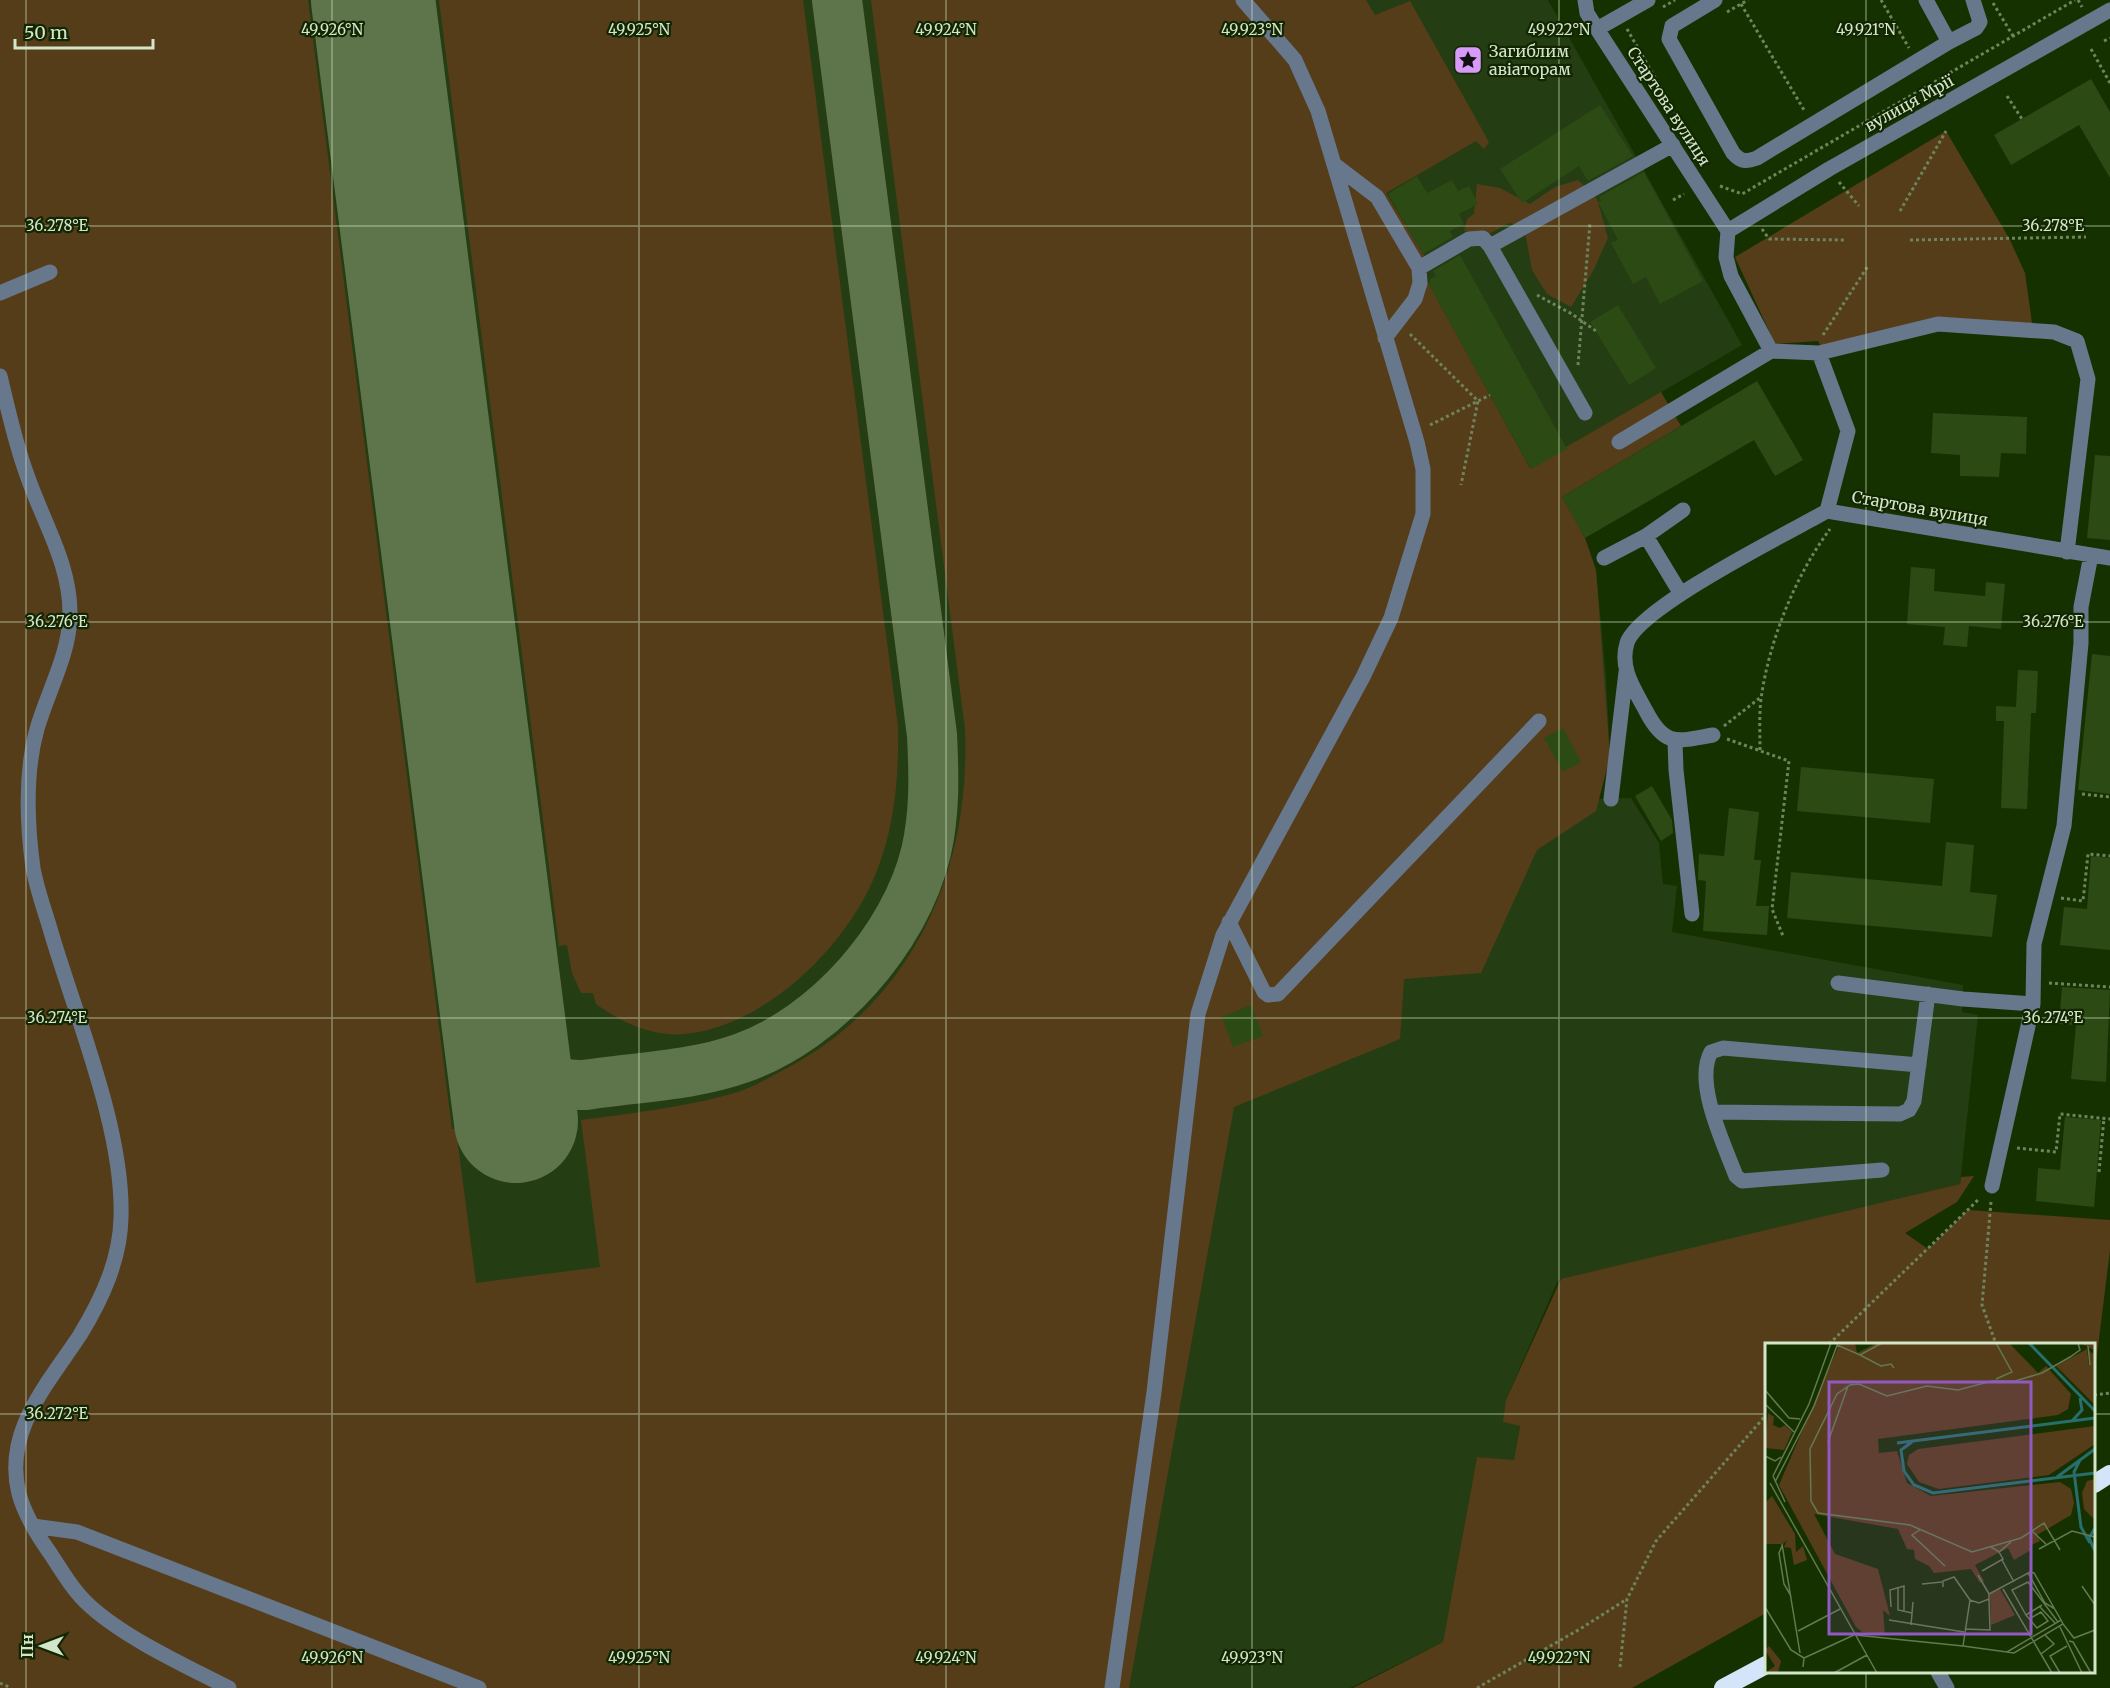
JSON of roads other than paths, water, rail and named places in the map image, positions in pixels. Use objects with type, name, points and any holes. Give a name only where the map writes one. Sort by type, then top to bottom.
[{"type":"highway","points":[[2095,1483],[2110,1474]]},
{"type":"highway","points":[[1723,1688],[1765,1666]]},
{"type":"street","points":[[1112,1688],[1154,1392],[1195,1035],[1213,961],[1229,922],[1363,677],[1391,618],[1423,514],[1423,469],[1414,433],[1335,165],[1311,92],[1295,60],[1243,0]]},
{"type":"street","points":[[1597,29],[1630,6],[1648,0]]},
{"type":"street","points":[[1715,0],[1672,26],[1668,34],[1733,153],[1739,159],[1747,161],[1976,28],[1980,22],[1980,1]]},
{"type":"street","points":[[1926,0],[1949,42]]},
{"type":"street","name":"Стартова вулиця","points":[[1586,6],[1597,29],[1728,231]]},
{"type":"street","name":"вулиця Мрії","points":[[1728,231],[1829,169],[2110,10]]},
{"type":"street","points":[[1490,246],[1673,145]]},
{"type":"street","points":[[1335,165],[1377,197],[1419,268],[1420,283],[1415,299],[1385,338]]},
{"type":"street","points":[[1728,231],[1726,257],[1731,276],[1771,351]]},
{"type":"street","points":[[1419,268],[1475,236],[1483,238],[1510,280],[1585,413]]},
{"type":"street","points":[[0,293],[50,272]]},
{"type":"street","points":[[1618,442],[1771,351],[1819,353],[1938,324],[2054,332],[2077,341],[2088,379],[2067,552]]},
{"type":"street","name":"Стартова вулиця","points":[[1819,353],[1848,431],[1827,511],[2110,558]]},
{"type":"street","points":[[0,376],[26,473],[64,570],[70,614],[62,658],[37,731],[32,755],[29,820],[33,868],[95,1072],[114,1149],[121,1199],[119,1242],[106,1286],[82,1331],[38,1396],[19,1433],[16,1453],[18,1491],[33,1526],[74,1590],[106,1619],[229,1688]]},
{"type":"street","points":[[1604,558],[1646,536],[1683,510]]},
{"type":"street","points":[[1611,799],[1628,643],[1638,627],[1681,594],[1827,511]]},
{"type":"street","points":[[1646,536],[1681,594]]},
{"type":"street","points":[[1992,1186],[2033,1004],[2034,944],[2064,826],[2081,643],[2081,607],[2091,555]]},
{"type":"street","points":[[1626,672],[1652,723],[1666,738],[1675,742],[1713,735]]},
{"type":"street","points":[[1229,922],[1264,992],[1268,995],[1278,994],[1539,721]]},
{"type":"street","points":[[1675,742],[1692,914]]},
{"type":"street","points":[[1838,983],[2033,1004]]},
{"type":"street","points":[[1713,1112],[1900,1114],[1909,1110],[1914,1101],[1928,994]]},
{"type":"street","points":[[1882,1170],[1742,1180],[1736,1176],[1713,1112],[1704,1075],[1705,1061],[1711,1052],[1723,1048],[1919,1065]]},
{"type":"street","points":[[33,1526],[77,1532],[479,1688]]},
{"type":"street","points":[[1939,1673],[1947,1688]]},
{"type":"place","name":"Загиблим авіаторам","points":[[1468,60]]}]
